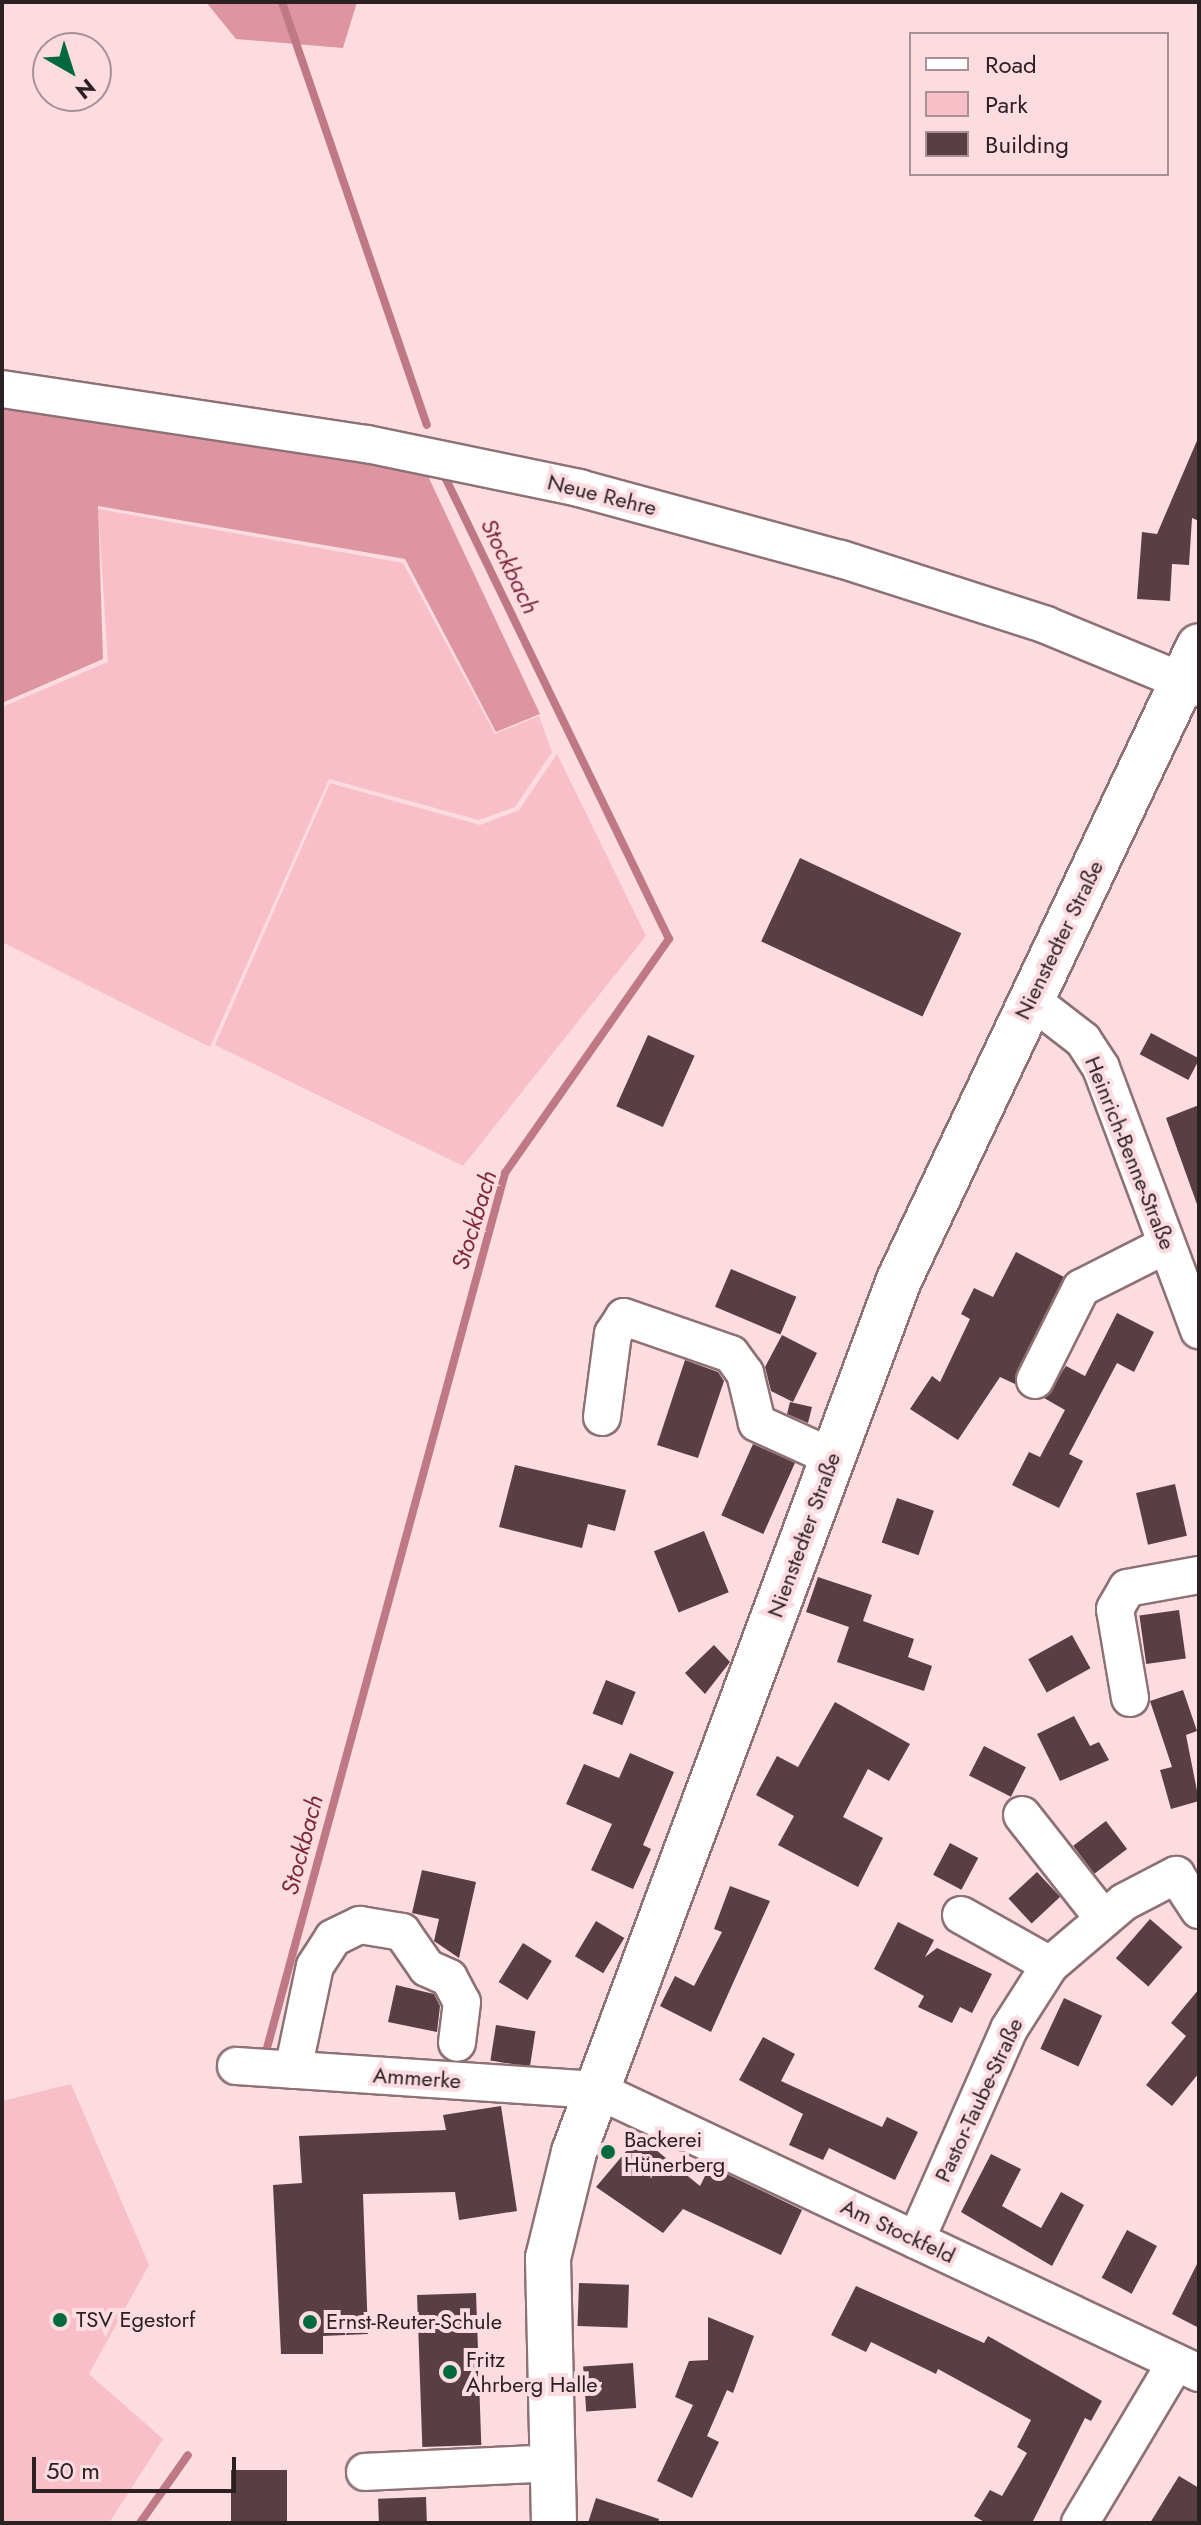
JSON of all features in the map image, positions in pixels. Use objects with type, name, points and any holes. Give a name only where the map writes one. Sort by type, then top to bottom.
[{"type":"main road","name":"Nienstedter Straße","points":[[554,2523],[548,2258],[556,2207],[899,1280],[1030,999],[1193,672]]},
{"type":"street","name":"Neue Rehre","points":[[2,389],[367,444],[579,488],[856,564],[1193,672]]},
{"type":"street","name":"Heinrich-Benne-Straße","points":[[1030,999],[1083,1040],[1101,1068],[1199,1330]]},
{"type":"street","points":[[1035,1380],[1081,1288],[1166,1245]]},
{"type":"street","points":[[602,1417],[615,1324],[624,1317],[731,1354],[743,1368],[757,1423],[765,1431],[832,1457]]},
{"type":"street","points":[[1130,1698],[1115,1609],[1127,1588],[1199,1575]]},
{"type":"street","points":[[1022,1815],[1103,1918]]},
{"type":"street","name":"Pastor-Taube-Straße","points":[[916,2240],[1009,2029],[1050,1965],[1103,1918],[1176,1875],[1199,1910]]},
{"type":"street","points":[[961,1915],[1050,1965]]},
{"type":"street","points":[[293,2070],[315,1966],[333,1938],[360,1925],[402,1932],[427,1968],[449,1978],[462,2002],[457,2043]]},
{"type":"street","name":"Ammerke","points":[[236,2066],[597,2090]]},
{"type":"street","name":"Am Stockfeld","points":[[597,2090],[1187,2368]]},
{"type":"street","points":[[1080,2523],[1187,2368]]},
{"type":"street","points":[[365,2472],[555,2463]]},
{"type":"green space","points":[[98,509],[403,563],[495,734],[539,716],[552,752],[515,807],[479,820],[329,779],[210,1047],[2,942],[2,707],[108,662]]},
{"type":"green space","points":[[557,754],[646,936],[463,1166],[215,1045],[330,783],[480,825],[519,810]]},
{"type":"green space","name":"TSV Egestorf","points":[[71,2084],[149,2265],[89,2374],[163,2439],[109,2523],[2,2523],[2,2101]]},
{"type":"shaded area","points":[[206,2],[357,2],[343,48],[236,39]]},
{"type":"shaded area","points":[[2,406],[427,474],[540,714],[496,732],[405,559],[98,506],[103,659],[2,703]]},
{"type":"building","points":[[1199,436],[1199,521],[1192,518],[1189,565],[1172,564],[1170,601],[1137,599],[1142,532],[1157,534]]},
{"type":"building","points":[[800,858],[961,933],[922,1017],[761,941]]},
{"type":"building","points":[[1151,1033],[1199,1059],[1188,1080],[1140,1054]]},
{"type":"building","points":[[648,1035],[695,1056],[663,1127],[616,1106]]},
{"type":"building","points":[[1199,1105],[1199,1207],[1198,1207],[1166,1118]]},
{"type":"building","points":[[1016,1252],[1064,1277],[1015,1384],[1000,1377],[958,1440],[910,1409],[932,1376],[940,1382],[970,1319],[961,1314],[974,1288],[993,1297]]},
{"type":"building","points":[[731,1269],[796,1297],[780,1334],[715,1307]]},
{"type":"building","points":[[1117,1313],[1154,1332],[1134,1372],[1117,1363],[1069,1454],[1083,1461],[1059,1508],[1012,1485],[1029,1452],[1040,1457],[1065,1410],[1044,1398],[1066,1366],[1085,1376]]},
{"type":"building","points":[[782,1335],[817,1353],[793,1402],[771,1391],[765,1367]]},
{"type":"building","points":[[685,1360],[718,1372],[724,1381],[698,1458],[657,1445]]},
{"type":"building","points":[[790,1402],[812,1407],[808,1423],[787,1414]]},
{"type":"building","points":[[753,1444],[795,1463],[763,1534],[721,1515]]},
{"type":"building","points":[[515,1465],[626,1490],[615,1531],[588,1524],[582,1548],[499,1527]]},
{"type":"building","points":[[1175,1484],[1187,1536],[1148,1545],[1136,1493]]},
{"type":"building","points":[[897,1498],[934,1511],[919,1555],[882,1542]]},
{"type":"building","points":[[704,1531],[729,1592],[679,1612],[654,1551]]},
{"type":"building","points":[[818,1577],[872,1595],[863,1621],[914,1639],[908,1657],[932,1666],[924,1691],[837,1662],[849,1627],[806,1612]]},
{"type":"building","points":[[1179,1610],[1186,1659],[1146,1664],[1139,1616]]},
{"type":"building","points":[[1072,1635],[1090,1668],[1047,1692],[1028,1659]]},
{"type":"building","points":[[714,1645],[730,1662],[705,1694],[685,1673]]},
{"type":"building","points":[[606,1680],[636,1692],[622,1725],[593,1713]]},
{"type":"building","points":[[1183,1690],[1197,1731],[1186,1735],[1199,1801],[1171,1809],[1160,1770],[1172,1767],[1150,1701]]},
{"type":"building","points":[[835,1702],[910,1744],[889,1781],[868,1769],[843,1817],[883,1838],[858,1887],[778,1845],[794,1816],[756,1795],[777,1756],[798,1767]]},
{"type":"building","points":[[1074,1716],[1090,1746],[1099,1742],[1109,1760],[1060,1781],[1037,1734]]},
{"type":"building","points":[[984,1746],[1026,1767],[1011,1797],[969,1775]]},
{"type":"building","points":[[630,1753],[674,1772],[643,1845],[651,1849],[633,1889],[591,1870],[612,1824],[566,1804],[584,1764],[619,1778]]},
{"type":"building","points":[[1106,1821],[1127,1849],[1094,1874],[1073,1846]]},
{"type":"building","points":[[950,1843],[978,1858],[961,1890],[933,1875]]},
{"type":"building","points":[[422,1870],[476,1882],[459,1958],[434,1941],[439,1919],[412,1913]]},
{"type":"building","points":[[1037,1872],[1060,1897],[1032,1923],[1008,1899]]},
{"type":"building","points":[[730,1886],[770,1901],[711,2032],[660,2006],[675,1976],[694,1986],[722,1932],[714,1929]]},
{"type":"building","points":[[1150,1919],[1182,1947],[1148,1986],[1116,1958]]},
{"type":"building","points":[[596,1921],[624,1938],[603,1973],[575,1956]]},
{"type":"building","points":[[898,1922],[934,1940],[925,1957],[937,1948],[992,1974],[972,2013],[960,2007],[952,2023],[918,2007],[924,1996],[874,1969]]},
{"type":"building","points":[[523,1943],[552,1961],[527,2000],[499,1982]]},
{"type":"building","points":[[396,1985],[434,1994],[440,2006],[437,2032],[388,2022]]},
{"type":"building","points":[[1199,1989],[1199,2073],[1172,2106],[1146,2085],[1186,2036],[1171,2023]]},
{"type":"building","points":[[1064,1998],[1102,2016],[1078,2067],[1040,2049]]},
{"type":"building","points":[[496,2025],[536,2031],[530,2067],[490,2061]]},
{"type":"building","points":[[763,2037],[795,2054],[781,2081],[882,2127],[887,2117],[918,2132],[895,2180],[829,2148],[823,2160],[789,2145],[803,2114],[739,2080]]},
{"type":"building","points":[[501,2106],[517,2211],[459,2220],[455,2192],[363,2194],[368,2334],[323,2336],[323,2354],[281,2354],[273,2185],[302,2183],[299,2136],[446,2130],[443,2115]]},
{"type":"building","points":[[639,2136],[700,2186],[710,2166],[802,2210],[781,2255],[683,2209],[663,2233],[596,2187]]},
{"type":"building","points":[[991,2154],[1021,2169],[1002,2206],[1041,2228],[1061,2192],[1084,2205],[1052,2266],[961,2212]]},
{"type":"building","points":[[1127,2230],[1157,2246],[1132,2294],[1102,2278]]},
{"type":"building","points":[[1199,2260],[1199,2328],[1172,2314]]},
{"type":"building","points":[[579,2283],[629,2285],[627,2328],[577,2326]]},
{"type":"building","points":[[856,2286],[984,2343],[988,2336],[1102,2401],[1091,2421],[1085,2418],[1032,2523],[986,2523],[974,2516],[990,2490],[1002,2496],[1027,2453],[1017,2447],[1031,2420],[938,2369],[936,2374],[871,2342],[866,2352],[831,2335]]},
{"type":"building","name":"Fritz Ahrberg Halle","points":[[476,2293],[481,2445],[422,2447],[417,2295]]},
{"type":"building","points":[[708,2317],[754,2336],[733,2393],[727,2390],[707,2436],[719,2442],[692,2498],[657,2481],[693,2405],[675,2397],[689,2361],[708,2360]]},
{"type":"building","points":[[633,2363],[636,2408],[586,2411],[583,2366]]},
{"type":"building","points":[[231,2470],[287,2470],[287,2523],[231,2523]]},
{"type":"building","points":[[1179,2476],[1199,2488],[1199,2523],[1150,2523]]},
{"type":"building","points":[[426,2497],[427,2523],[379,2523],[378,2499]]},
{"type":"building","points":[[596,2498],[659,2519],[658,2523],[588,2523]]},
{"type":"waterway","name":"Stockbach","points":[[282,2],[427,425]]},
{"type":"waterway","name":"Stockbach","points":[[267,2048],[505,1173],[669,939],[445,477]]},
{"type":"waterway","name":"Stockbach","points":[[140,2523],[188,2455]]},
{"type":"place","name":"Backerei Hünerberg","points":[[608,2152]]},
{"type":"place","name":"TSV Egestorf","points":[[60,2320]]},
{"type":"place","name":"Ernst-Reuter-Schule","points":[[310,2322]]},
{"type":"place","name":"Fritz Ahrberg Halle","points":[[450,2372]]}]
